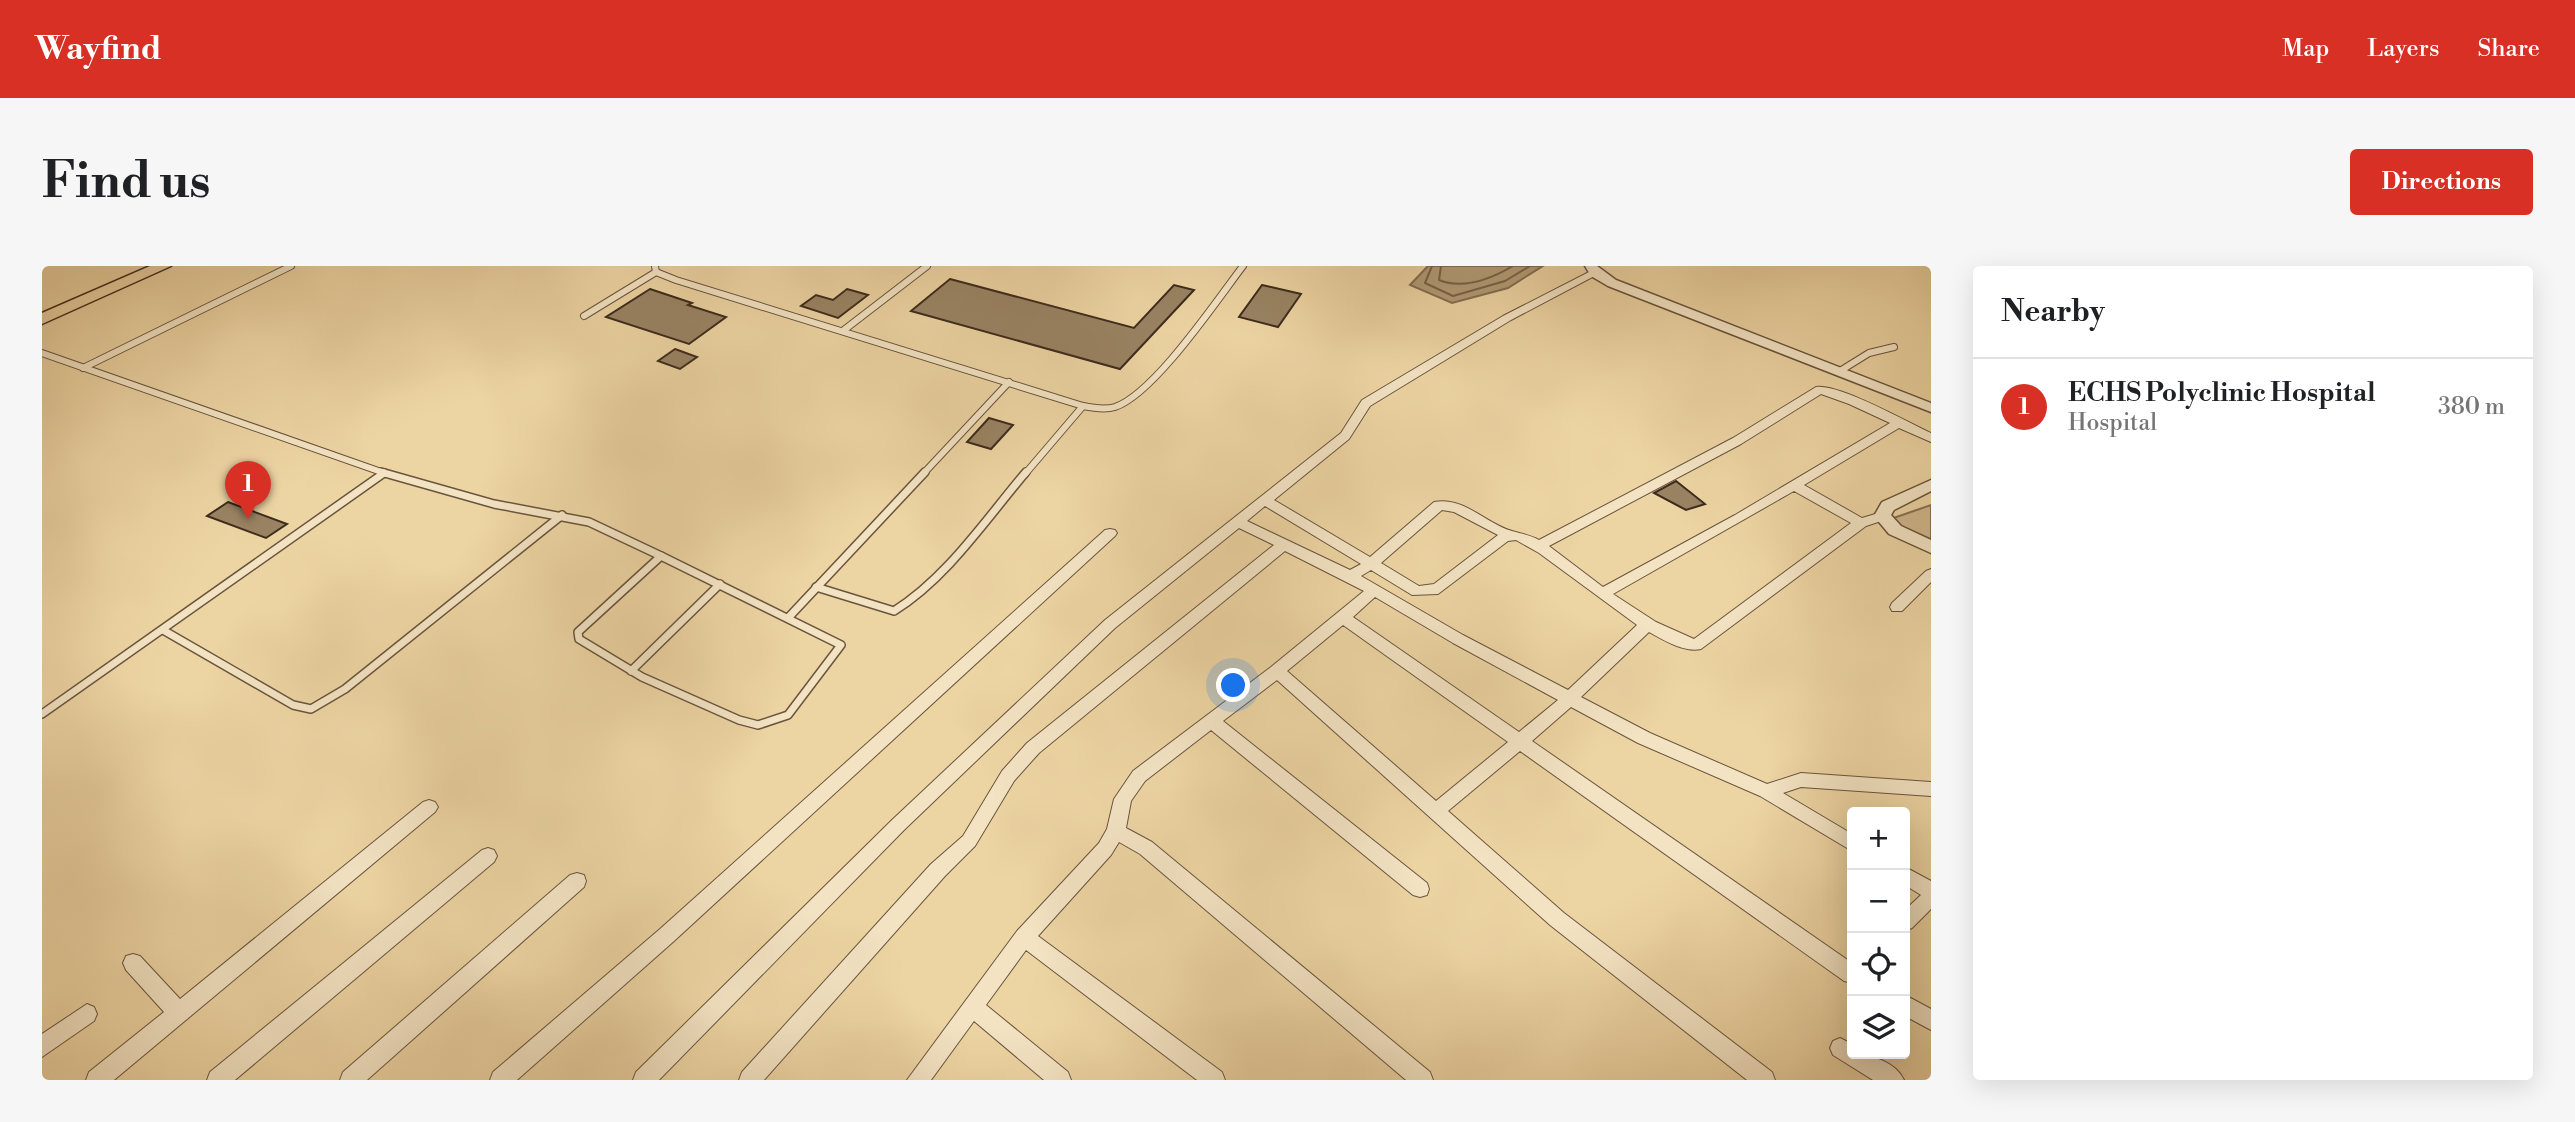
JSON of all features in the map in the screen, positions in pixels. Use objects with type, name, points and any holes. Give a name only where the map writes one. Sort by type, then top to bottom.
[{"type":"main road","points":[[42,306],[134,266]]},
{"type":"main road","points":[[42,318],[163,266]]},
{"type":"street","points":[[644,1080],[978,748],[1110,624],[1345,436],[1351,429],[1354,416],[1366,403],[1593,269],[1612,283],[1931,408]]},
{"type":"street","points":[[1539,546],[1737,441],[1822,390],[1840,371]]},
{"type":"street","points":[[1822,390],[1900,422],[1931,438]]},
{"type":"street","points":[[1602,594],[1795,486],[1900,422]]},
{"type":"street","points":[[1350,576],[1371,564],[1439,505],[1457,508],[1509,535],[1539,546],[1602,594],[1684,642],[1699,645],[1765,592],[1861,523],[1882,516],[1888,506],[1931,485]]},
{"type":"street","points":[[1795,486],[1861,523]]},
{"type":"street","points":[[1266,501],[1407,587],[1427,592]]},
{"type":"street","points":[[1882,516],[1895,530],[1931,547]]},
{"type":"street","points":[[1239,523],[1350,576],[1405,609],[1644,738],[1766,792],[1847,840]]},
{"type":"street","points":[[501,1080],[688,917],[1110,533]]},
{"type":"street","points":[[1405,609],[1427,592],[1446,583],[1509,535]]},
{"type":"street","points":[[750,1080],[938,870],[969,841],[1009,776],[1033,748],[1283,545]]},
{"type":"street","points":[[1897,607],[1931,574]]},
{"type":"street","points":[[918,1080],[1024,937],[1087,870],[1116,831],[1123,799],[1133,783],[1278,671],[1375,590]]},
{"type":"street","points":[[1344,618],[1847,971]]},
{"type":"street","points":[[1437,810],[1570,697],[1649,623]]},
{"type":"street","points":[[1278,671],[1557,919],[1763,1080]]},
{"type":"street","points":[[1211,721],[1420,889]]},
{"type":"street","points":[[1766,792],[1801,780],[1931,789]]},
{"type":"street","points":[[97,1080],[429,807]]},
{"type":"street","points":[[1116,831],[1146,848],[1422,1080]]},
{"type":"street","points":[[218,1080],[488,856]]},
{"type":"street","points":[[1910,878],[1931,891]]},
{"type":"street","points":[[351,1080],[577,881]]},
{"type":"street","points":[[1910,917],[1931,897]]},
{"type":"street","points":[[1024,937],[1214,1080]]},
{"type":"street","points":[[133,963],[179,1013]]},
{"type":"street","points":[[972,1006],[1060,1080]]},
{"type":"street","points":[[1910,1008],[1931,1020]]},
{"type":"street","points":[[42,1047],[87,1014]]},
{"type":"street","points":[[1840,1048],[1893,1080]]},
{"type":"lane","points":[[83,368],[291,266]]},
{"type":"lane","points":[[844,330],[927,266]]},
{"type":"lane","points":[[584,316],[656,269],[1083,405],[1114,407],[1132,396],[1153,377],[1243,266]]},
{"type":"lane","points":[[1840,371],[1869,353],[1894,347]]},
{"type":"lane","points":[[42,353],[384,473],[494,504],[562,515],[613,530],[836,640],[841,645],[788,715],[771,723],[749,724],[631,671],[577,636],[662,555]]},
{"type":"lane","points":[[788,618],[1009,382]]},
{"type":"lane","points":[[816,587],[886,611],[894,611],[912,600],[982,525],[1083,405]]},
{"type":"lane","points":[[42,714],[384,473]]},
{"type":"lane","points":[[163,630],[293,705],[311,709],[345,689],[562,515]]},
{"type":"lane","points":[[631,671],[720,584]]},
{"type":"shaded area","points":[[1931,505],[1931,543],[1885,521]]},
{"type":"water","points":[[1428,266],[1543,266],[1508,288],[1452,303],[1410,285]]},
{"type":"building","points":[[950,279],[1134,328],[1174,285],[1194,290],[1120,369],[911,311]]},
{"type":"building","points":[[1262,285],[1301,294],[1278,327],[1239,317]]},
{"type":"building","points":[[650,289],[726,317],[689,344],[606,317]]},
{"type":"building","points":[[847,289],[868,295],[838,318],[801,306],[816,295],[833,300]]},
{"type":"building","points":[[675,349],[697,357],[680,369],[658,361]]},
{"type":"building","points":[[989,418],[1013,425],[991,449],[967,442]]},
{"type":"building","points":[[1676,481],[1705,504],[1686,510],[1654,493]]},
{"type":"building","points":[[228,502],[287,524],[266,538],[207,516]]},
{"type":"place","name":"ECHS Polyclinic Hospital","points":[[248,519]]}]
